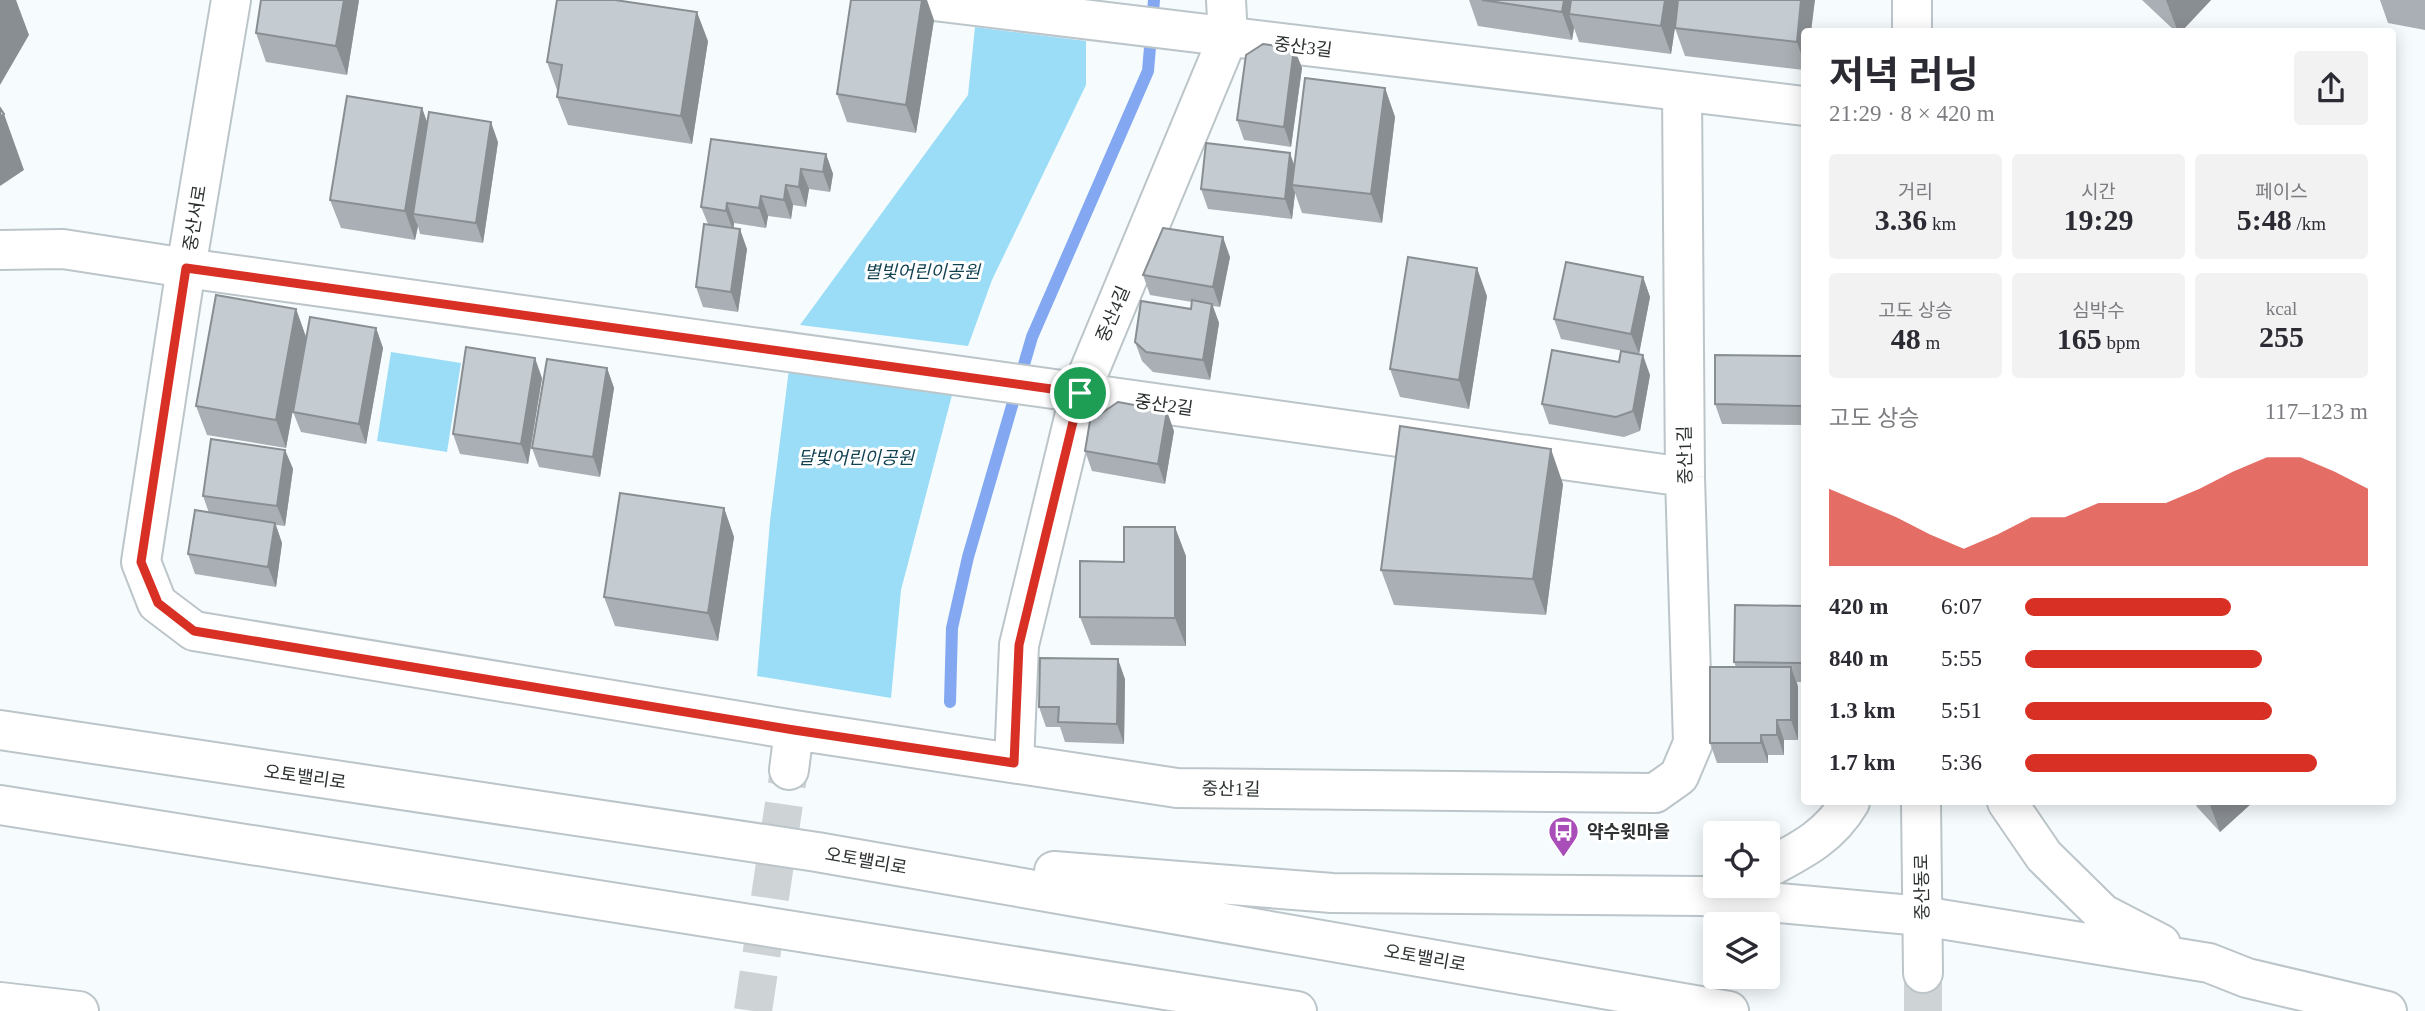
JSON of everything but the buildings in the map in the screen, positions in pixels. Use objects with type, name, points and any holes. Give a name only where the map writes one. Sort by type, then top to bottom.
[{"type":"main road","name":"중산서로","points":[[141,562],[231,0]]},
{"type":"main road","name":"중산3길","points":[[925,0],[1801,106]]},
{"type":"main road","name":"중산4길","points":[[998,761],[1063,391],[1226,0]]},
{"type":"main road","points":[[1912,0],[1912,28]]},
{"type":"main road","name":"중산1길","points":[[141,562],[158,603],[194,631],[794,730],[1177,788],[1655,793],[1679,776],[1693,743],[1685,477],[1682,92]]},
{"type":"main road","name":"중산2길","points":[[0,250],[64,249],[1685,477]]},
{"type":"main road","name":"오토밸리로","points":[[0,730],[817,852],[1729,1011]]},
{"type":"main road","points":[[789,770],[794,730]]},
{"type":"main road","points":[[0,804],[1297,1011]]},
{"type":"main road","points":[[1780,861],[1808,846],[1839,820],[1848,805]]},
{"type":"main road","name":"중산동로","points":[[1921,805],[1923,973]]},
{"type":"main road","points":[[2009,805],[2043,856],[2103,914],[2146,938],[2247,978],[2387,1011]]},
{"type":"main road","points":[[817,852],[1332,893],[1702,896],[1922,916],[2209,964]]},
{"type":"main road","points":[[1658,895],[1703,884]]},
{"type":"main road","points":[[1088,976],[1174,1011]]},
{"type":"main road","points":[[18,1006],[79,1011]]},
{"type":"green space","name":"별빛어린이공원","points":[[975,27],[1086,41],[1086,85],[992,280],[968,346],[800,325],[968,95]]},
{"type":"green space","points":[[391,352],[461,363],[447,452],[377,441]]},
{"type":"green space","name":"달빛어린이공원","points":[[789,369],[952,395],[901,590],[891,698],[757,676],[770,521]]},
{"type":"waterway","points":[[950,702],[952,628],[968,557],[1032,337],[1148,71],[1154,0]]},
{"type":"tunnel","points":[[753,1011],[789,770]]},
{"type":"tunnel","points":[[1923,973],[1923,1011]]},
{"type":"place","name":"약수윗마을","points":[[1564,859]]},
{"type":"route","points":[[186,268],[1080,393],[1019,645],[1014,763],[794,730],[194,631],[158,603],[141,562],[186,268]]}]
